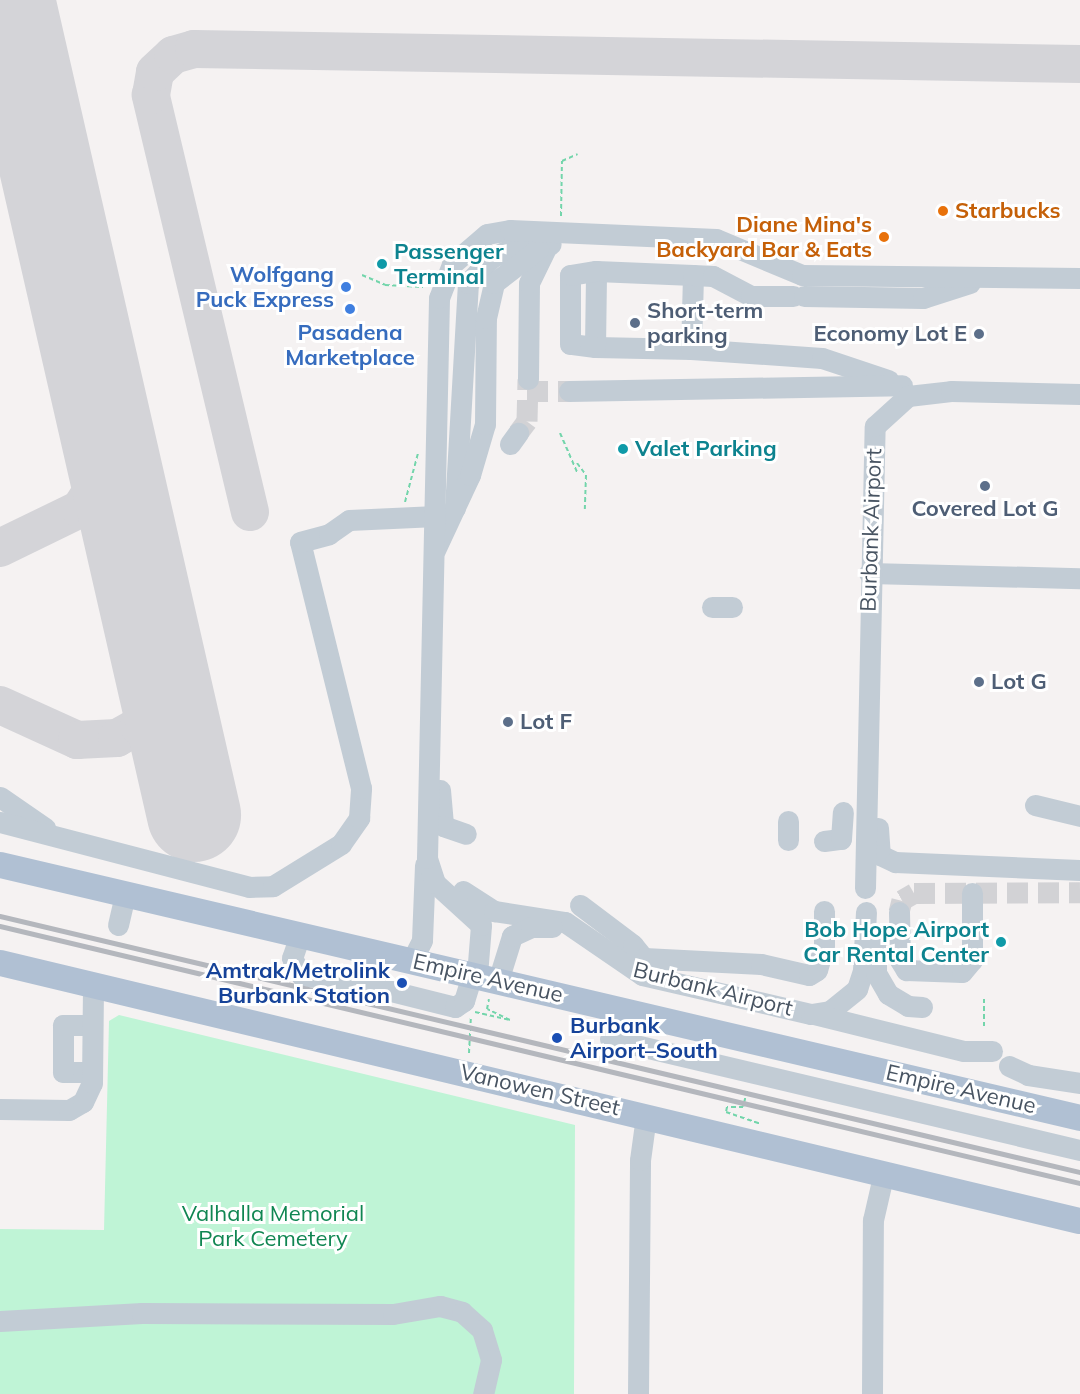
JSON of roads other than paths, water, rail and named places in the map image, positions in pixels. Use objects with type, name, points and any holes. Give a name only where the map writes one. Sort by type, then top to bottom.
[{"type":"main road","name":"Empire Avenue","points":[[0,865],[412,960],[482,982],[696,1026],[1080,1118]]},
{"type":"main road","name":"Vanowen Street","points":[[1,966],[884,1172],[1080,1221]]},
{"type":"street","points":[[412,960],[423,940],[427,858],[439,298],[452,264],[464,250],[488,234],[510,230],[716,239],[741,246],[793,274],[1080,278]]},
{"type":"street","points":[[434,552],[455,508],[468,283],[491,258],[508,250],[549,244],[741,246]]},
{"type":"street","points":[[528,379],[529,283],[536,260],[549,244]]},
{"type":"street","points":[[902,385],[822,358],[691,349],[595,347],[596,271],[713,276],[751,296],[922,298],[987,278]]},
{"type":"street","points":[[691,349],[693,275]]},
{"type":"street","points":[[569,391],[645,387],[902,385],[951,391]]},
{"type":"street","points":[[627,408],[645,387]]},
{"type":"street","name":"Burbank Airport","points":[[866,888],[869,573],[875,426],[908,396],[951,391],[1080,394]]},
{"type":"street","points":[[0,822],[86,849],[261,888],[341,844],[359,818],[361,788],[300,542],[329,534],[349,520],[436,516]]},
{"type":"street","points":[[869,573],[1080,578]]},
{"type":"street","points":[[431,743],[438,758],[443,826],[466,834]]},
{"type":"street","points":[[867,786],[876,801],[880,855],[895,862],[1080,870]]},
{"type":"street","points":[[0,797],[86,849]]},
{"type":"street","points":[[1035,805],[1080,816]]},
{"type":"street","points":[[824,841],[841,839],[843,812]]},
{"type":"street","points":[[427,858],[435,883],[481,925],[482,982]]},
{"type":"street","name":"Burbank Airport","points":[[427,858],[494,911],[556,919],[623,966],[660,979],[811,1014],[838,1006],[857,989],[866,915],[876,935],[876,973],[888,994],[908,1006],[922,1008]]},
{"type":"street","points":[[899,912],[900,960],[906,970],[962,972],[972,960],[972,893]]},
{"type":"street","points":[[118,925],[125,894]]},
{"type":"street","points":[[580,905],[644,958],[660,979]]},
{"type":"street","points":[[644,958],[761,964],[809,975],[817,970],[824,946],[824,912]]},
{"type":"street","points":[[300,935],[292,958],[301,975],[359,982],[455,1006],[464,1002],[482,982],[507,944],[519,932],[570,927]]},
{"type":"street","points":[[0,1109],[69,1110],[83,1102],[91,1072],[93,986]]},
{"type":"street","points":[[811,1014],[998,1058],[1045,1076],[1080,1083]]},
{"type":"street","points":[[91,1072],[63,1072],[63,1025],[92,1025]]},
{"type":"street","points":[[688,1057],[696,1026]]},
{"type":"street","points":[[610,1038],[1080,1150]]},
{"type":"street","points":[[796,1083],[804,1052]]},
{"type":"street","points":[[1045,1076],[1080,1077]]},
{"type":"street","points":[[638,1394],[640,1160],[646,1116]]},
{"type":"street","points":[[872,1394],[873,1220],[884,1172]]},
{"type":"street","points":[[0,1321],[142,1313],[393,1314],[440,1306],[462,1312],[482,1330],[491,1360],[483,1394]]},
{"type":"tunnel","points":[[518,433],[527,421],[528,379]]},
{"type":"tunnel","points":[[527,391],[569,391]]},
{"type":"tunnel","points":[[899,912],[902,900],[914,893],[1080,892]]},
{"type":"railway","points":[[0,916],[1080,1172]]},
{"type":"railway","points":[[0,926],[1080,1183]]},
{"type":"place","name":"Starbucks","points":[[943,211]]},
{"type":"place","name":"Diane Mina's Backyard Bar & Eats","points":[[884,237]]},
{"type":"place","name":"Passenger Terminal","points":[[382,264]]},
{"type":"place","name":"Wolfgang Puck Express","points":[[346,287]]},
{"type":"place","name":"Pasadena Marketplace","points":[[350,309]]},
{"type":"place","name":"Short-term parking","points":[[635,323]]},
{"type":"place","name":"Economy Lot E","points":[[979,334]]},
{"type":"place","name":"Valet Parking","points":[[623,449]]},
{"type":"place","name":"Covered Lot G","points":[[985,486]]},
{"type":"place","name":"Lot G","points":[[979,682]]},
{"type":"place","name":"Lot F","points":[[508,722]]},
{"type":"place","name":"Bob Hope Airport Car Rental Center","points":[[1001,942]]},
{"type":"place","name":"Amtrak/Metrolink Burbank Station","points":[[402,983]]},
{"type":"place","name":"Burbank Airport–South","points":[[557,1038]]},
{"type":"park label","name":"Valhalla Memorial Park Cemetery","points":[[273,1226]]}]
